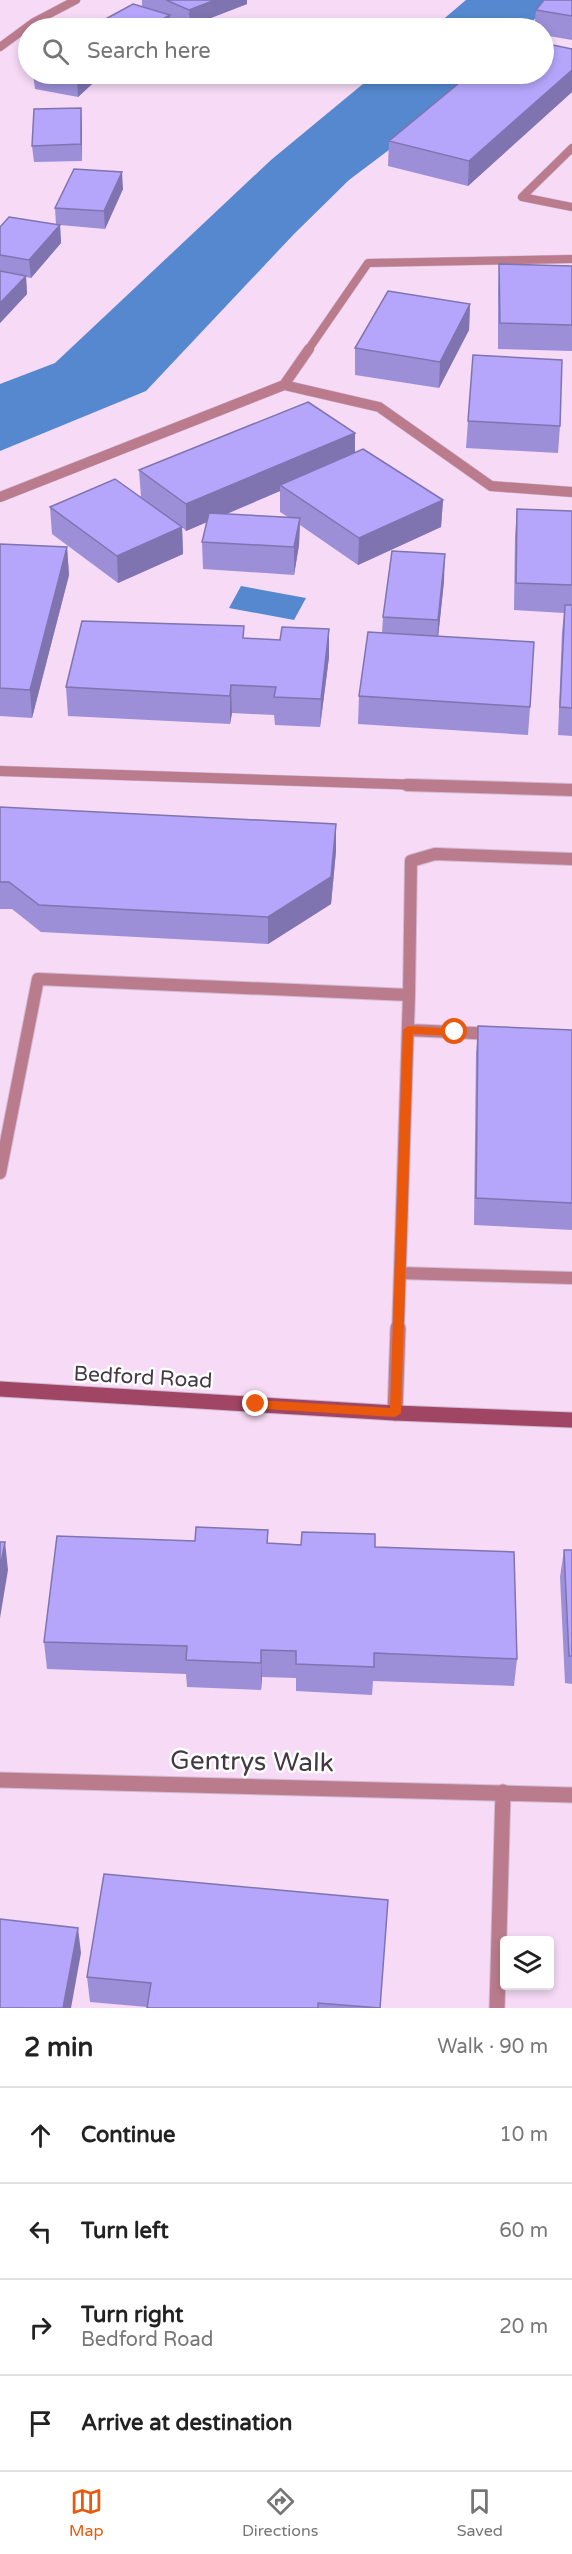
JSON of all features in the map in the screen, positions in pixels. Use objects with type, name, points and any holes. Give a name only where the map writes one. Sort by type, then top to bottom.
[{"type":"main road","name":"Bedford Road","points":[[0,1389],[395,1413],[572,1420]]},
{"type":"street","points":[[42,18],[76,0]]},
{"type":"street","points":[[0,47],[18,34]]},
{"type":"street","points":[[572,148],[522,197],[572,207]]},
{"type":"street","points":[[0,497],[284,385],[368,263],[572,259]]},
{"type":"street","points":[[284,385],[379,407],[491,486],[572,492]]},
{"type":"street","points":[[0,771],[572,790]]},
{"type":"street","points":[[395,1413],[409,996],[411,861],[435,854],[572,859]]},
{"type":"street","points":[[0,1173],[38,979],[409,996]]},
{"type":"street","points":[[408,1030],[502,1035]]},
{"type":"street","points":[[400,1273],[572,1278]]},
{"type":"street","name":"Gentrys Walk","points":[[0,1780],[572,1795]]},
{"type":"street","points":[[497,2008],[503,1792]]},
{"type":"water","points":[[466,0],[553,0],[536,18],[445,18]]},
{"type":"water","points":[[363,84],[469,84],[434,116],[349,180],[294,234],[146,391],[0,451],[0,384],[55,363],[271,160]]},
{"type":"water","points":[[241,586],[306,598],[294,620],[229,608]]},
{"type":"building","points":[[166,0],[215,0],[189,10]]},
{"type":"building","points":[[544,0],[572,0],[572,16],[536,10]]},
{"type":"building","points":[[133,4],[170,15],[165,18],[107,18]]},
{"type":"building","points":[[554,45],[572,49],[572,70],[469,161],[389,141],[458,84],[554,84]]},
{"type":"building","points":[[81,108],[81,144],[32,146],[34,109]]},
{"type":"building","points":[[74,169],[122,172],[104,211],[55,208]]},
{"type":"building","points":[[9,217],[60,225],[29,260],[0,255],[0,227]]},
{"type":"building","points":[[499,264],[572,266],[572,325],[500,323]]},
{"type":"building","points":[[0,271],[26,276],[0,303]]},
{"type":"building","points":[[388,291],[470,304],[440,362],[355,348]]},
{"type":"building","points":[[473,355],[562,360],[560,426],[468,421]]},
{"type":"building","points":[[308,402],[355,433],[186,504],[139,470]]},
{"type":"building","points":[[363,449],[443,500],[359,538],[280,485]]},
{"type":"building","points":[[115,479],[182,527],[117,556],[50,507]]},
{"type":"building","points":[[517,509],[572,511],[572,585],[516,583]]},
{"type":"building","points":[[209,513],[300,518],[294,547],[202,542]]},
{"type":"building","points":[[0,544],[67,547],[30,690],[0,688]]},
{"type":"building","points":[[392,551],[445,554],[438,620],[383,617]]},
{"type":"building","points":[[565,605],[572,605],[572,708],[560,707]]},
{"type":"building","points":[[82,621],[244,626],[243,638],[280,640],[282,627],[329,629],[321,699],[274,697],[276,687],[231,685],[230,696],[66,687]]},
{"type":"building","points":[[368,632],[534,642],[530,707],[359,696]]},
{"type":"building","points":[[0,807],[336,824],[331,877],[268,917],[39,905],[9,882],[0,882]]},
{"type":"building","points":[[478,1026],[572,1030],[572,1203],[476,1198]]},
{"type":"building","points":[[196,1527],[268,1530],[267,1543],[301,1545],[302,1532],[375,1534],[375,1547],[514,1552],[517,1659],[374,1653],[374,1667],[296,1664],[296,1651],[261,1650],[261,1663],[186,1660],[187,1646],[44,1642],[57,1536],[195,1541]]},
{"type":"building","points":[[0,1542],[5,1542],[0,1568]]},
{"type":"building","points":[[564,1550],[572,1550],[572,1656],[569,1656]]},
{"type":"building","points":[[104,1874],[388,1900],[380,2008],[318,2003],[318,2008],[147,2008],[151,1983],[87,1977]]},
{"type":"building","points":[[0,1919],[78,1928],[63,2008],[0,2008]]},
{"type":"route","points":[[256,1404],[395,1413],[408,1030],[455,1032]]}]
